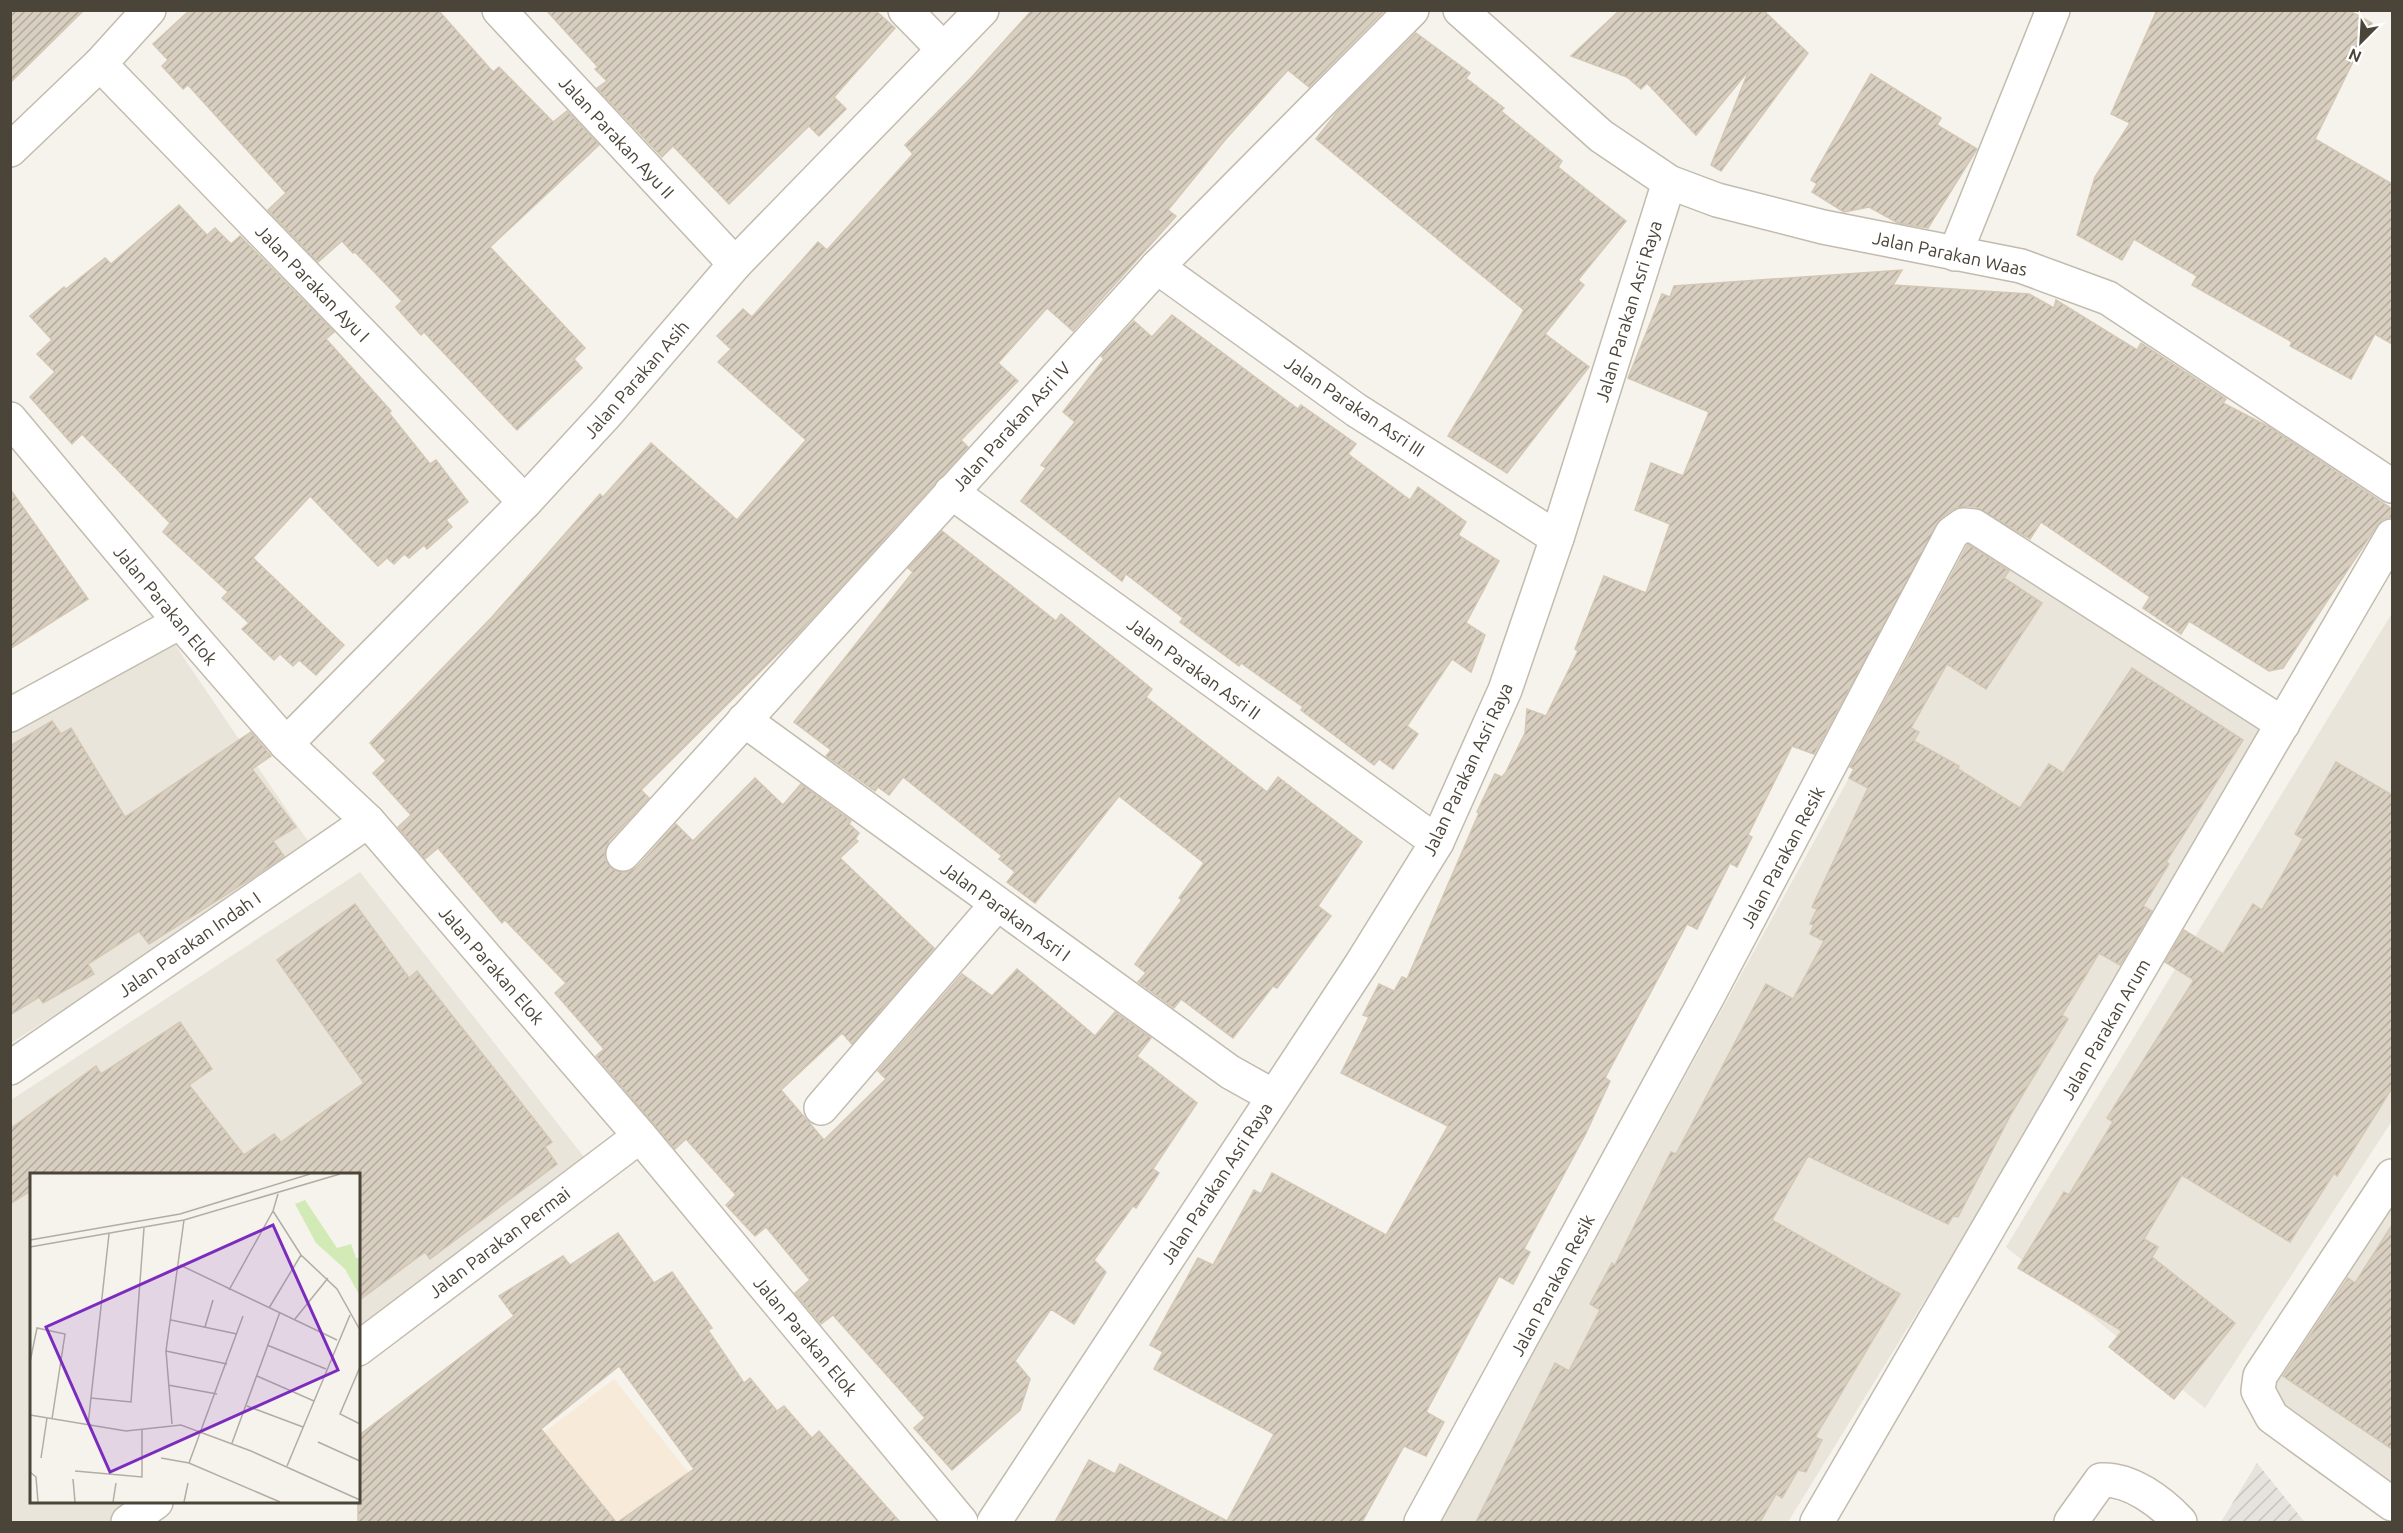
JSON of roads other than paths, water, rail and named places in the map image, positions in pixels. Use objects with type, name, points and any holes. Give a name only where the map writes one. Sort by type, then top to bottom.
[{"type":"street","points":[[10,150],[100,64],[149,10]]},
{"type":"street","name":"Jalan Parakan Ayu II","points":[[499,10],[735,264]]},
{"type":"street","points":[[905,10],[943,48]]},
{"type":"street","name":"Jalan Parakan Asih","points":[[286,744],[525,502],[607,413],[735,264],[982,10]]},
{"type":"street","name":"Jalan Parakan Asri IV","points":[[623,854],[1157,267],[1412,10]]},
{"type":"street","points":[[1460,10],[1601,136],[1669,182]]},
{"type":"street","points":[[1955,254],[2053,10]]},
{"type":"street","name":"Jalan Parakan Ayu I","points":[[100,64],[525,502]]},
{"type":"street","name":"Jalan Parakan Waas","points":[[1669,182],[1717,200],[1822,227],[1955,254],[1992,259],[2021,266],[2083,287],[2126,307],[2392,486]]},
{"type":"street","name":"Jalan Parakan Asri Raya","points":[[994,1522],[1272,1096],[1362,963],[1437,842],[1505,690],[1557,538],[1669,182]]},
{"type":"street","name":"Jalan Parakan Asri III","points":[[1157,267],[1356,410],[1557,538]]},
{"type":"street","name":"Jalan Parakan Elok","points":[[10,419],[180,622],[286,744],[368,821],[640,1136],[961,1522]]},
{"type":"street","name":"Jalan Parakan Asri II","points":[[951,492],[1437,842]]},
{"type":"street","name":"Jalan Parakan Resik","points":[[1421,1522],[1709,994],[1952,533],[1963,525],[1974,526],[2283,724]]},
{"type":"street","name":"Jalan Parakan Arum","points":[[1817,1522],[2392,536]]},
{"type":"street","points":[[10,715],[180,622]]},
{"type":"street","name":"Jalan Parakan Asri I","points":[[744,720],[1230,1072],[1272,1096]]},
{"type":"street","name":"Jalan Parakan Indah I","points":[[10,1068],[368,821]]},
{"type":"street","points":[[821,1108],[997,904]]},
{"type":"street","name":"Jalan Parakan Permai","points":[[360,1347],[640,1136]]},
{"type":"street","points":[[2381,1496],[2272,1417],[2258,1391],[2260,1376],[2392,1176]]},
{"type":"street","points":[[2072,1522],[2101,1480],[2115,1479],[2163,1504],[2180,1522]]},
{"type":"street","points":[[128,1522],[155,1503]]}]
